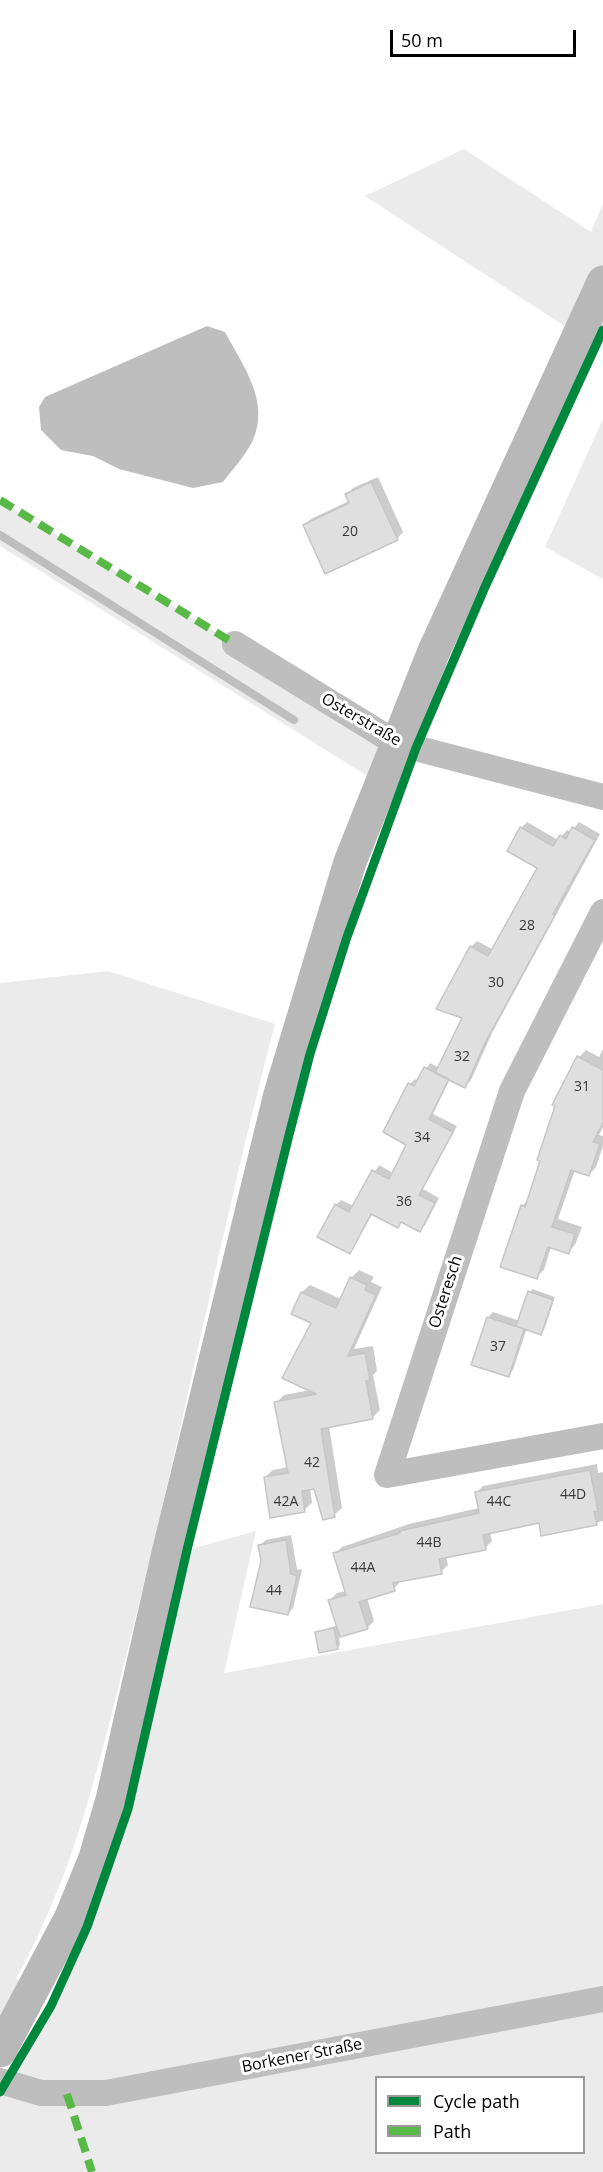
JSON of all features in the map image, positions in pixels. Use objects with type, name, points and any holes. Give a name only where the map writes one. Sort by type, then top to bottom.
[{"type":"street","points":[[0,2051],[71,1917],[95,1858],[112,1800],[168,1553],[280,1094],[350,862],[396,742],[443,630],[603,282]]},
{"type":"street","name":"Osterstraße","points":[[235,644],[396,742],[603,797]]},
{"type":"street","name":"Osteresch","points":[[603,912],[512,1091],[387,1475],[603,1436]]},
{"type":"street","name":"Borkener Straße","points":[[0,2081],[41,2094],[106,2094],[603,1999]]},
{"type":"shaded area","points":[[464,149],[591,232],[603,204],[603,282],[578,335],[365,196]]},
{"type":"shaded area","points":[[207,326],[225,332],[252,384],[258,411],[253,440],[223,482],[193,488],[119,469],[93,456],[61,450],[41,430],[39,407],[45,397]]},
{"type":"shaded area","points":[[603,419],[603,579],[545,547]]},
{"type":"shaded area","points":[[0,500],[396,743],[380,784],[0,546]]},
{"type":"shaded area","points":[[108,971],[275,1024],[237,1178],[149,1563],[97,1771],[71,1855],[55,1897],[16,1979],[27,1986],[0,2033],[0,983]]},
{"type":"shaded area","points":[[256,1531],[224,1673],[603,1604],[603,2172],[0,2172],[0,2092],[51,2006],[87,1927],[112,1861],[128,1809],[187,1550]]},
{"type":"building","points":[[371,482],[398,540],[325,574],[303,525],[349,503],[345,494]]},
{"type":"building","points":[[520,827],[553,846],[560,835],[566,839],[572,827],[595,840],[486,1041],[465,1088],[435,1073],[462,1018],[436,1009],[470,946],[488,956],[537,868],[507,851]]},
{"type":"building","points":[[577,1056],[603,1070],[603,1123],[593,1142],[600,1144],[589,1176],[571,1170],[552,1227],[575,1234],[569,1254],[548,1247],[537,1279],[500,1267],[521,1205],[525,1207],[540,1161],[537,1160],[555,1106],[552,1105]]},
{"type":"building","points":[[424,1067],[449,1079],[429,1119],[453,1132],[419,1195],[435,1203],[420,1232],[401,1222],[398,1228],[371,1214],[350,1254],[317,1237],[335,1204],[349,1212],[372,1170],[389,1179],[406,1145],[383,1132],[408,1083],[414,1086]]},
{"type":"building","points":[[350,1277],[367,1285],[365,1290],[376,1295],[348,1356],[365,1353],[370,1380],[366,1381],[373,1419],[321,1429],[335,1517],[323,1520],[314,1489],[302,1491],[305,1512],[270,1518],[264,1477],[288,1473],[274,1402],[316,1394],[282,1378],[311,1323],[291,1314],[301,1292],[336,1308]]},
{"type":"building","points":[[528,1291],[553,1300],[541,1335],[516,1326]]},
{"type":"building","points":[[487,1317],[524,1329],[509,1377],[471,1365]]},
{"type":"building","points":[[590,1470],[598,1511],[594,1512],[597,1525],[541,1536],[539,1523],[483,1535],[486,1550],[439,1559],[442,1574],[393,1583],[395,1591],[359,1602],[368,1629],[340,1637],[328,1600],[346,1595],[333,1553],[400,1533],[400,1531],[479,1513],[475,1492]]},
{"type":"building","points":[[286,1540],[291,1574],[297,1576],[288,1615],[250,1607],[261,1561],[258,1545]]},
{"type":"building","points":[[334,1628],[338,1649],[319,1653],[315,1632]]},
{"type":"waterway","points":[[0,535],[294,720]]},
{"type":"marked path","points":[[0,500],[235,644]]},
{"type":"marked path","points":[[67,2094],[92,2172]]},
{"type":"cycle path","points":[[0,2092],[51,2006],[87,1927],[128,1809],[187,1550],[288,1139],[310,1054],[347,937],[416,748],[485,587],[603,330]]}]
